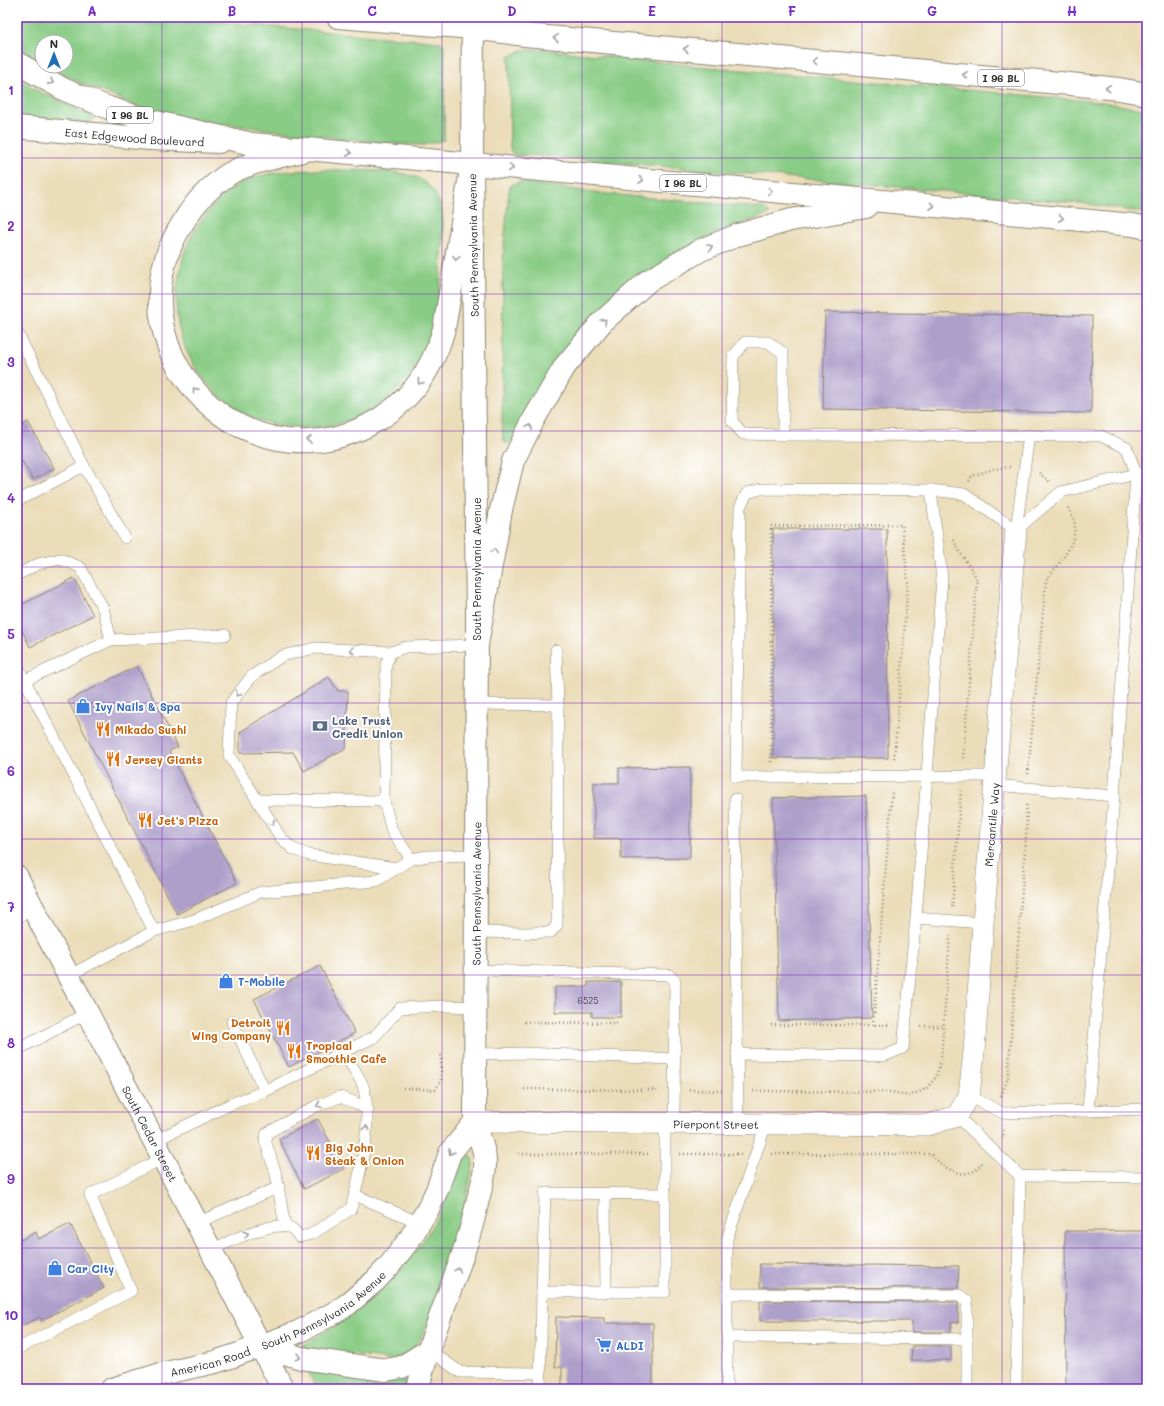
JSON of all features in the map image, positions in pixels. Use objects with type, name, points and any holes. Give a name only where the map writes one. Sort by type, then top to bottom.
[{"type":"main road","name":"I 96 BL","points":[[338,17],[473,23],[525,35],[1060,83],[1119,89],[1147,94]]},
{"type":"main road","name":"South Pennsylvania Avenue","points":[[418,1389],[429,1350],[466,1246],[479,1196],[485,1161],[475,1122],[477,645],[472,164],[473,23]]},
{"type":"main road","name":"I 96 BL","points":[[17,63],[65,90],[109,108],[147,120],[252,144],[893,202],[1133,225],[1147,228]]},
{"type":"main road","name":"East Edgewood Boulevard","points":[[17,127],[150,139],[252,144]]},
{"type":"main road","points":[[310,149],[241,168],[229,174],[210,189],[193,207],[175,234],[162,272],[160,294],[162,322],[169,348],[181,371],[196,392],[212,408],[236,424],[268,436],[293,440],[306,441],[332,438],[355,432],[380,419],[400,405],[425,375],[438,348],[444,329],[472,164]]},
{"type":"main road","points":[[477,645],[502,510],[513,461],[534,418],[566,366],[602,322],[648,281],[701,250],[738,235],[791,220],[893,202]]},
{"type":"main road","name":"South Cedar Street","points":[[17,877],[25,914],[68,976],[283,1389]]},
{"type":"main road","name":"South Pennsylvania Avenue","points":[[261,1346],[298,1332],[329,1316],[348,1304],[389,1266],[409,1240],[428,1209],[437,1190],[450,1153],[475,1122]]},
{"type":"main road","name":"South Pennsylvania Avenue","points":[[261,1346],[301,1358],[386,1370],[402,1367],[429,1350]]},
{"type":"main road","name":"American Road","points":[[112,1389],[161,1374],[215,1362],[261,1346]]},
{"type":"street","name":"Mercantile Way","points":[[957,1116],[969,1096],[974,1052],[983,924],[1016,530]]},
{"type":"street","name":"Pierpont Street","points":[[475,1122],[928,1125],[957,1116]]},
{"type":"lane","points":[[17,332],[21,351],[84,466],[126,538]]},
{"type":"lane","points":[[783,435],[783,353],[768,342],[745,342],[733,357],[732,421],[743,434],[783,435],[1101,436],[1127,448],[1142,474],[1088,1111]]},
{"type":"lane","points":[[1016,530],[1030,435]]},
{"type":"lane","points":[[17,501],[84,466]]},
{"type":"lane","points":[[1016,530],[1061,492],[1142,474]]},
{"type":"lane","points":[[1016,530],[964,494],[931,490],[761,489],[747,493],[740,506],[736,777],[927,776],[995,780],[1114,796]]},
{"type":"lane","points":[[737,1054],[884,1056],[903,1048],[916,918],[942,578],[931,490]]},
{"type":"lane","points":[[17,575],[38,564],[60,559],[80,567],[103,608],[111,640]]},
{"type":"lane","points":[[21,682],[111,640],[226,635]]},
{"type":"lane","points":[[396,868],[309,855],[293,849],[281,838],[229,755],[231,703],[252,676],[282,656],[315,648],[391,652],[406,647],[477,645]]},
{"type":"lane","points":[[476,932],[551,932],[557,925],[558,705],[556,650]]},
{"type":"lane","points":[[391,652],[386,664],[384,801],[392,831],[411,859]]},
{"type":"lane","points":[[17,665],[21,682],[154,931]]},
{"type":"lane","points":[[476,704],[558,705]]},
{"type":"lane","points":[[735,799],[738,1124]]},
{"type":"lane","points":[[257,800],[384,801]]},
{"type":"lane","points":[[68,976],[154,931],[194,920],[261,892],[376,881],[411,859],[428,856],[476,855]]},
{"type":"lane","points":[[916,918],[983,924]]},
{"type":"lane","points":[[476,970],[669,975],[675,982],[674,1059],[665,1194],[666,1292],[542,1292]]},
{"type":"lane","points":[[17,1349],[131,1291],[90,1195],[230,1104],[265,1091],[374,1036],[400,1008],[444,1006],[476,1007]]},
{"type":"lane","points":[[17,1050],[88,1013]]},
{"type":"lane","points":[[232,1022],[265,1091]]},
{"type":"lane","points":[[211,1250],[243,1235],[280,1226],[291,1228],[299,1237],[312,1234],[352,1209],[362,1168],[368,1110],[362,1085],[343,1052]]},
{"type":"lane","points":[[475,1054],[524,1053],[674,1059]]},
{"type":"lane","points":[[969,1096],[1003,1113],[1147,1109]]},
{"type":"lane","points":[[285,1227],[279,1187],[265,1140],[267,1133],[316,1106],[340,1098],[356,1103],[368,1110]]},
{"type":"lane","points":[[957,1116],[1020,1176],[1147,1177]]},
{"type":"lane","points":[[727,1389],[727,1239],[766,1124]]},
{"type":"lane","points":[[1016,1389],[1020,1176]]},
{"type":"lane","points":[[197,1222],[279,1187]]},
{"type":"lane","points":[[540,1389],[544,1193],[665,1194]]},
{"type":"lane","points":[[605,1194],[606,1293]]},
{"type":"lane","points":[[355,1195],[420,1223]]},
{"type":"lane","points":[[727,1294],[959,1294],[967,1301],[967,1389]]},
{"type":"lane","points":[[727,1337],[967,1338]]},
{"type":"lane","points":[[429,1350],[460,1372],[540,1373]]},
{"type":"path","points":[[771,777],[771,526],[902,525],[908,583],[873,1026]]},
{"type":"path","points":[[524,1022],[619,1022]]},
{"type":"path","points":[[770,1025],[943,1026]]},
{"type":"path","points":[[403,1088],[435,1090],[441,1081],[441,1054]]},
{"type":"green space","points":[[17,17],[163,17],[440,42],[445,48],[444,140],[423,145],[399,144],[310,135],[188,119],[156,112],[132,104],[76,81],[63,74],[74,74],[74,34],[34,34],[34,57],[17,47]]},
{"type":"green space","points":[[540,49],[696,66],[1102,102],[1147,110],[1147,213],[1079,203],[513,154],[510,149],[509,57],[522,50]]},
{"type":"green space","points":[[17,78],[40,92],[92,116],[93,120],[90,123],[17,116]]},
{"type":"green space","points":[[287,171],[373,171],[402,174],[423,181],[431,188],[441,206],[443,216],[443,246],[439,297],[430,337],[421,357],[409,376],[394,392],[377,406],[359,416],[338,423],[317,427],[294,427],[249,417],[232,406],[210,387],[193,363],[181,337],[177,316],[177,290],[183,257],[190,239],[205,216],[227,192],[247,180],[267,174]]},
{"type":"green space","points":[[519,182],[607,194],[762,208],[769,212],[769,214],[716,233],[669,256],[511,442],[506,444],[503,439],[502,421],[503,256],[509,190],[510,186]]},
{"type":"green space","points":[[465,1154],[472,1157],[473,1166],[457,1239],[423,1333],[417,1344],[410,1352],[390,1360],[302,1348],[303,1345],[337,1324],[376,1296],[401,1270],[432,1227],[448,1195],[461,1157]]},
{"type":"green space","points":[[310,1368],[403,1380],[406,1383],[405,1389],[317,1389],[307,1370]]},
{"type":"building","points":[[825,312],[1092,316],[1091,413],[823,409]]},
{"type":"building","points":[[28,422],[54,468],[33,480],[22,461],[17,464],[17,428]]},
{"type":"building","points":[[773,529],[887,529],[888,758],[773,758]]},
{"type":"building","points":[[74,578],[93,615],[30,647],[17,620],[17,607]]},
{"type":"building","points":[[137,666],[178,747],[169,751],[237,883],[177,914],[68,701]]},
{"type":"building","points":[[329,677],[338,691],[348,691],[346,748],[304,771],[293,752],[240,753],[240,732]]},
{"type":"building","points":[[690,767],[690,858],[621,859],[621,838],[594,838],[594,783],[619,783],[619,768]]},
{"type":"building","points":[[866,796],[872,1018],[779,1021],[773,798]]},
{"type":"building","points":[[320,966],[355,1033],[289,1067],[254,999]]},
{"type":"building","points":[[588,982],[621,982],[621,1017],[592,1017],[592,1012],[555,1012],[555,987],[588,987]]},
{"type":"building","points":[[318,1119],[344,1169],[304,1189],[279,1139]]},
{"type":"building","points":[[70,1224],[104,1288],[42,1320],[40,1317],[17,1328],[17,1242],[36,1232],[39,1239]]},
{"type":"building","points":[[1065,1231],[1147,1231],[1147,1389],[1066,1389]]},
{"type":"building","points":[[760,1264],[959,1266],[958,1288],[760,1287]]},
{"type":"building","points":[[760,1301],[957,1302],[958,1323],[951,1322],[951,1332],[912,1332],[912,1321],[760,1321]]},
{"type":"building","name":"ALDI","points":[[556,1317],[604,1318],[604,1323],[653,1323],[653,1389],[562,1389],[562,1367],[555,1367]]},
{"type":"building","points":[[912,1346],[951,1346],[951,1360],[911,1360]]},
{"type":"place","name":"Ivy Nails & Spa","points":[[83,706]]},
{"type":"place","name":"Lake Trust Credit Union","points":[[320,726]]},
{"type":"place","name":"Mikado Sushi","points":[[103,729]]},
{"type":"place","name":"Jersey Giants","points":[[113,759]]},
{"type":"place","name":"Jet's Pizza","points":[[145,820]]},
{"type":"place","name":"T-Mobile","points":[[226,981]]},
{"type":"place","name":"Detroit Wing Company","points":[[283,1028]]},
{"type":"place","name":"Tropical Smoothie Cafe","points":[[294,1051]]},
{"type":"place","name":"Big John Steak & Onion","points":[[313,1153]]},
{"type":"place","name":"Car City","points":[[55,1268]]},
{"type":"place","name":"ALDI","points":[[604,1345]]}]
